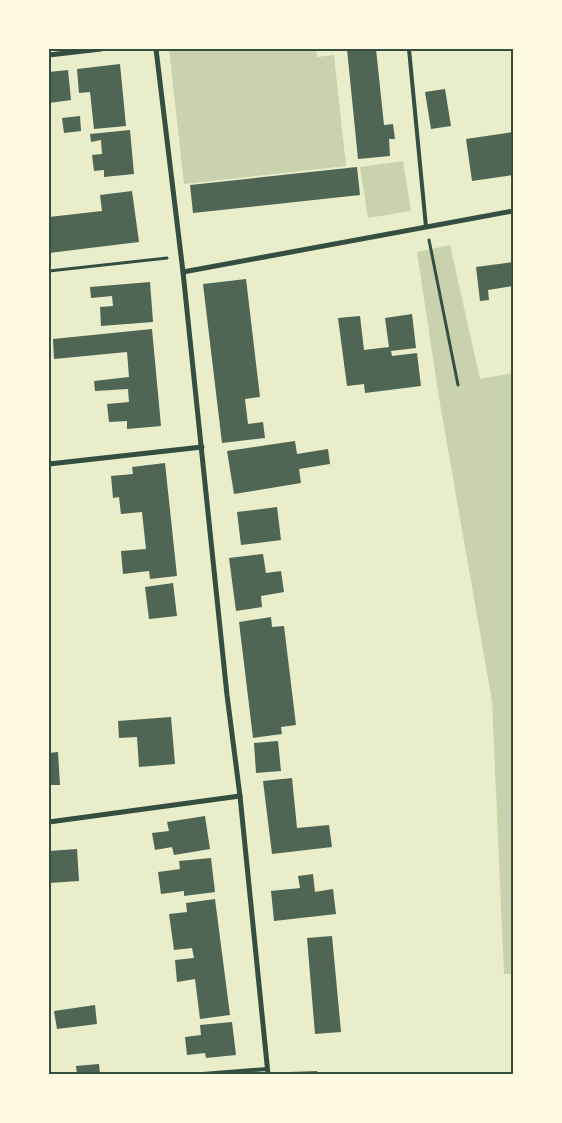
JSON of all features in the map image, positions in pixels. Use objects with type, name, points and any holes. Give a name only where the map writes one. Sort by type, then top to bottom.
[{"type":"street","points":[[49,55],[101,49]]},
{"type":"street","points":[[156,49],[182,256],[227,695],[240,796],[267,1072]]},
{"type":"street","points":[[183,272],[513,210]]},
{"type":"street","points":[[49,464],[202,447]]},
{"type":"street","points":[[49,822],[240,796]]},
{"type":"lane","points":[[409,49],[426,227]]},
{"type":"lane","points":[[202,1074],[267,1072]]},
{"type":"path","points":[[426,227],[458,385]]},
{"type":"path","points":[[49,271],[182,256]]},
{"type":"green space","points":[[169,49],[316,49],[317,57],[334,55],[346,166],[184,184]]},
{"type":"green space","points":[[403,161],[411,211],[368,218],[360,167]]},
{"type":"green space","points":[[450,245],[480,379],[513,373],[513,974],[504,974],[492,701],[439,398],[417,252]]},
{"type":"building","points":[[347,49],[376,49],[384,125],[393,124],[395,139],[389,139],[390,156],[358,159]]},
{"type":"building","points":[[120,64],[126,126],[94,129],[90,92],[79,93],[77,69]]},
{"type":"building","points":[[68,70],[71,100],[49,103],[49,72]]},
{"type":"building","points":[[445,89],[451,126],[431,129],[425,92]]},
{"type":"building","points":[[80,116],[81,131],[64,133],[62,118]]},
{"type":"building","points":[[130,130],[134,174],[104,177],[104,170],[94,171],[92,155],[102,154],[101,140],[91,142],[90,134]]},
{"type":"building","points":[[513,132],[513,175],[472,181],[466,139]]},
{"type":"building","points":[[357,167],[360,195],[193,213],[190,185]]},
{"type":"building","points":[[132,191],[139,242],[49,253],[49,217],[102,211],[100,195]]},
{"type":"building","points":[[513,262],[513,286],[488,290],[489,300],[480,301],[476,267]]},
{"type":"building","points":[[246,279],[260,397],[245,399],[248,424],[263,422],[265,438],[222,443],[203,284]]},
{"type":"building","points":[[150,282],[153,322],[101,326],[100,307],[113,306],[112,296],[91,298],[90,287]]},
{"type":"building","points":[[412,314],[416,348],[391,351],[392,356],[417,353],[421,386],[365,393],[364,384],[347,386],[338,318],[360,316],[364,350],[389,347],[385,318]]},
{"type":"building","points":[[152,329],[161,426],[127,429],[127,421],[109,422],[107,404],[129,402],[128,389],[95,391],[94,381],[129,377],[127,352],[54,359],[53,339]]},
{"type":"building","points":[[295,441],[297,454],[328,449],[330,464],[299,469],[301,483],[234,494],[227,451]]},
{"type":"building","points":[[165,463],[177,576],[150,579],[149,571],[123,574],[121,551],[146,549],[142,512],[121,514],[119,497],[113,498],[111,476],[133,474],[132,467]]},
{"type":"building","points":[[277,507],[281,540],[241,545],[237,512]]},
{"type":"building","points":[[263,554],[266,573],[281,571],[284,592],[261,596],[262,607],[236,611],[229,558]]},
{"type":"building","points":[[173,583],[177,616],[149,619],[145,587]]},
{"type":"building","points":[[271,617],[272,627],[284,626],[296,725],[281,727],[282,734],[253,738],[239,622]]},
{"type":"building","points":[[171,717],[175,764],[139,767],[137,737],[119,738],[118,721]]},
{"type":"building","points":[[278,741],[281,771],[256,773],[254,743]]},
{"type":"building","points":[[58,752],[60,785],[49,785],[49,753]]},
{"type":"building","points":[[292,778],[297,828],[329,825],[332,847],[272,854],[263,781]]},
{"type":"building","points":[[205,816],[210,849],[174,855],[172,847],[155,850],[152,833],[169,831],[167,822]]},
{"type":"building","points":[[77,849],[79,881],[49,883],[49,851]]},
{"type":"building","points":[[211,858],[215,892],[184,896],[184,891],[161,894],[158,872],[180,869],[179,861]]},
{"type":"building","points":[[313,874],[315,892],[333,889],[336,914],[274,921],[271,891],[300,888],[298,876]]},
{"type":"building","points":[[215,899],[230,1015],[200,1019],[195,979],[177,982],[175,960],[194,958],[192,948],[174,950],[169,914],[187,912],[186,903]]},
{"type":"building","points":[[332,936],[341,1032],[315,1034],[307,938]]},
{"type":"building","points":[[95,1005],[97,1024],[57,1029],[54,1011]]},
{"type":"building","points":[[232,1022],[236,1055],[206,1058],[205,1053],[187,1055],[185,1037],[201,1035],[200,1025]]},
{"type":"building","points":[[99,1064],[100,1074],[77,1074],[76,1066]]},
{"type":"building","points":[[317,1071],[318,1074],[290,1074],[290,1072]]}]
